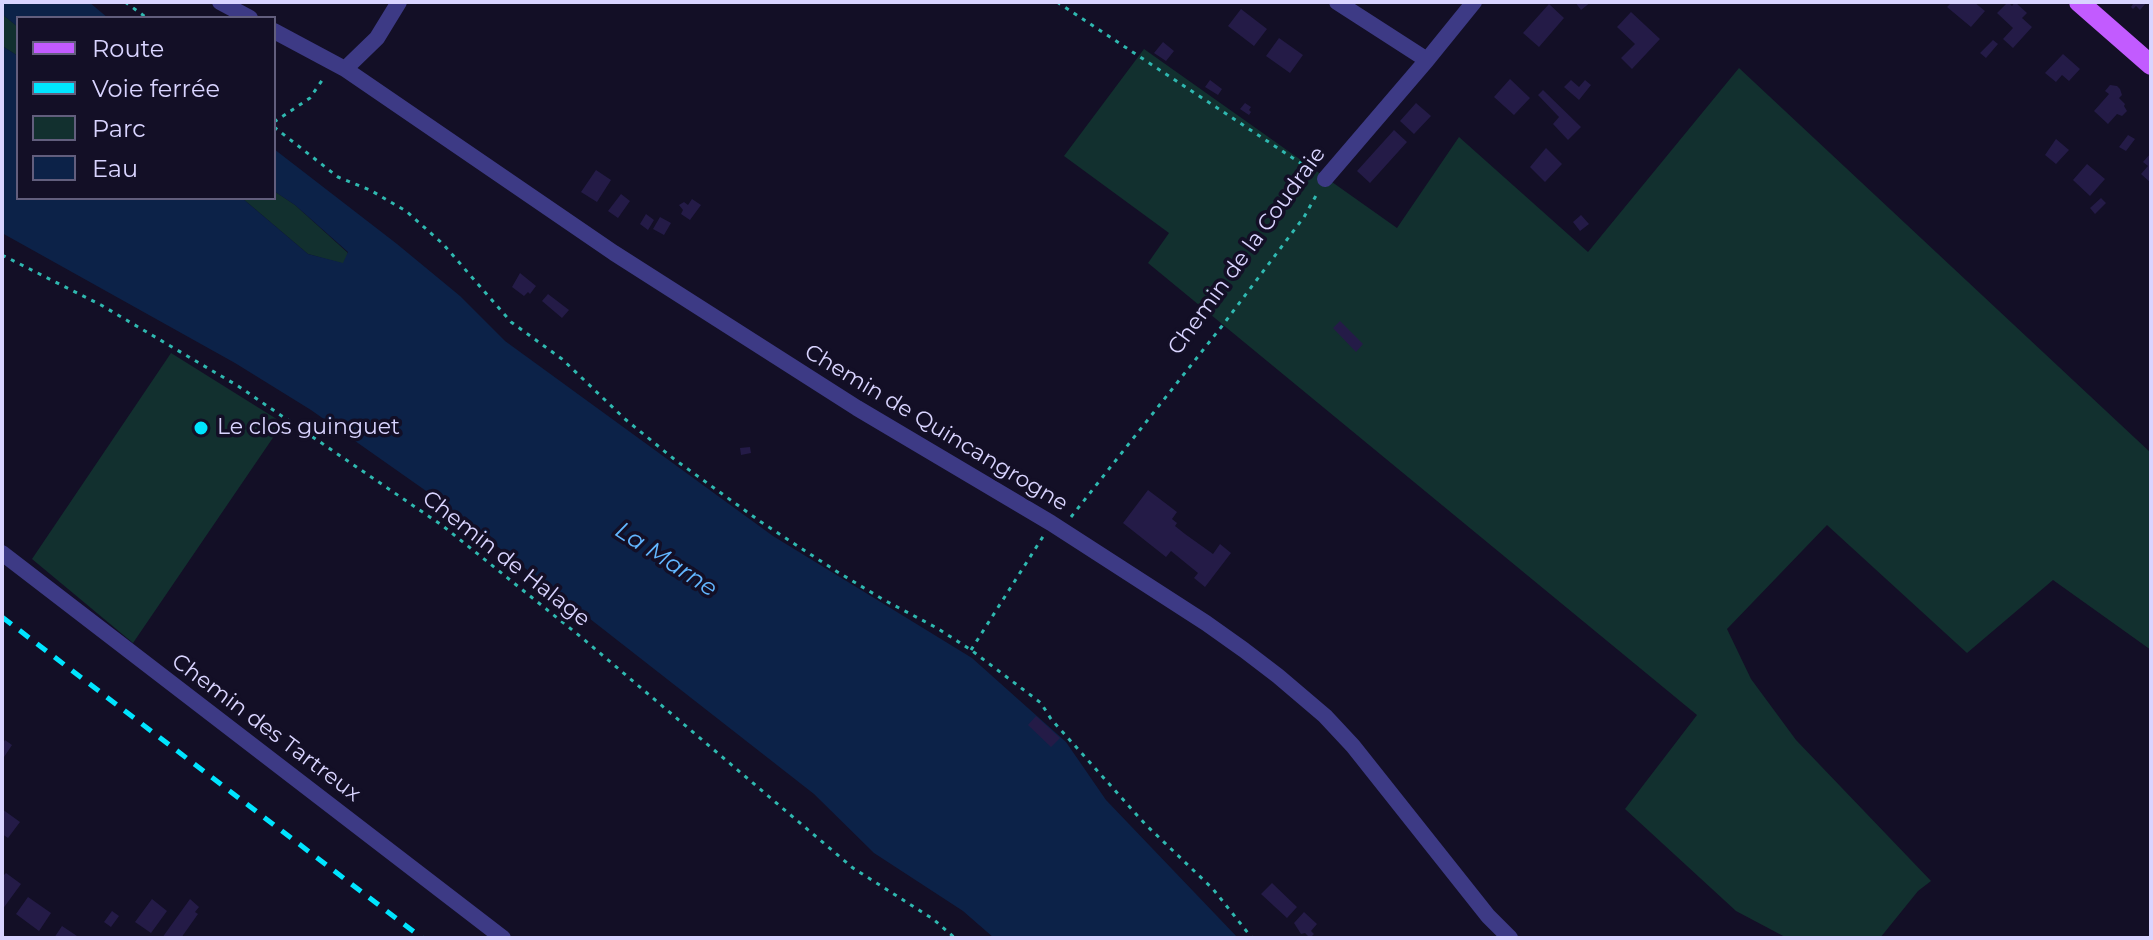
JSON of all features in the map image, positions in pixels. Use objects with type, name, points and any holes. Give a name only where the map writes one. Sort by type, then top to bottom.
[{"type":"main road","points":[[2079,2],[2151,65]]},
{"type":"street","points":[[220,2],[246,16]]},
{"type":"street","points":[[339,66],[377,38],[399,2]]},
{"type":"street","points":[[1337,2],[1427,60]]},
{"type":"street","name":"Chemin de la Coudraie","points":[[1325,179],[1474,2]]},
{"type":"street","name":"Chemin de Quincangrogne","points":[[276,32],[339,66],[614,253],[857,408],[1056,526],[1206,623],[1278,676],[1325,716],[1353,746],[1488,916],[1510,938]]},
{"type":"street","name":"Chemin des Tartreux","points":[[2,553],[503,938]]},
{"type":"path","points":[[125,2],[144,16]]},
{"type":"path","points":[[1057,2],[1325,179]]},
{"type":"path","points":[[276,123],[310,98],[339,66]]},
{"type":"path","points":[[276,126],[338,177],[370,190],[406,211],[443,244],[511,322],[562,359],[625,419],[674,459],[826,564],[971,650],[1041,703],[1051,719],[1145,824],[1213,889],[1252,938]]},
{"type":"path","name":"Chemin de la Coudraie","points":[[971,650],[1056,526],[1222,326],[1304,217],[1325,179]]},
{"type":"path","name":"Chemin de Halage","points":[[2,255],[101,305],[238,386],[443,526],[581,637],[853,868],[933,919],[955,938]]},
{"type":"green space","points":[[2,14],[16,25],[16,55],[2,46]]},
{"type":"green space","points":[[1144,49],[1397,228],[1459,137],[1588,252],[1739,68],[2151,453],[2151,650],[2053,580],[1967,653],[1827,525],[1727,629],[1751,679],[1796,740],[1931,881],[1918,891],[1880,938],[1787,938],[1736,911],[1625,809],[1697,715],[1148,263],[1169,233],[1064,156]]},
{"type":"green space","points":[[276,192],[295,205],[348,253],[344,264],[308,254],[244,200],[276,200]]},
{"type":"green space","points":[[171,353],[283,423],[133,643],[32,559]]},
{"type":"water","points":[[2,2],[89,2],[106,16],[16,16],[16,25],[2,14]]},
{"type":"water","name":"La Marne","points":[[2,46],[16,55],[16,200],[244,200],[308,254],[343,263],[348,252],[276,192],[276,151],[460,296],[505,341],[773,536],[972,658],[1066,742],[1106,800],[1238,938],[994,938],[963,911],[874,853],[814,794],[429,493],[311,410],[235,363],[2,233]]},
{"type":"building","points":[[1575,2],[1591,2],[1581,10]]},
{"type":"building","points":[[1952,2],[1974,2],[1985,11],[1971,27],[1947,7]]},
{"type":"building","points":[[2008,2],[2012,6],[2015,2],[2027,13],[2022,18],[2032,27],[2013,48],[2003,39],[2013,28],[1997,13]]},
{"type":"building","points":[[2131,2],[2147,2],[2140,10],[2136,6],[2133,9]]},
{"type":"building","points":[[1549,4],[1564,18],[1539,47],[1523,33]]},
{"type":"building","points":[[1241,9],[1267,29],[1254,46],[1228,26]]},
{"type":"building","points":[[1631,12],[1660,39],[1632,69],[1621,58],[1635,44],[1617,27]]},
{"type":"building","points":[[1279,38],[1303,55],[1290,73],[1266,56]]},
{"type":"building","points":[[1993,40],[1998,44],[1986,58],[1980,53]]},
{"type":"building","points":[[1163,42],[1174,51],[1166,61],[1154,53]]},
{"type":"building","points":[[2063,54],[2080,69],[2069,81],[2062,75],[2056,82],[2045,73]]},
{"type":"building","points":[[1510,79],[1530,98],[1514,115],[1494,97]]},
{"type":"building","points":[[1210,80],[1222,89],[1218,95],[1205,87]]},
{"type":"building","points":[[1571,80],[1579,87],[1585,80],[1591,85],[1579,100],[1564,87]]},
{"type":"building","points":[[2110,85],[2120,89],[2122,95],[2119,98],[2127,111],[2122,116],[2117,114],[2108,124],[2094,111],[2109,94],[2105,91]]},
{"type":"building","points":[[1543,90],[1581,127],[1568,140],[1553,124],[1559,117],[1538,95]]},
{"type":"building","points":[[1245,103],[1251,107],[1249,115],[1240,109]]},
{"type":"building","points":[[1416,103],[1431,116],[1414,134],[1400,121]]},
{"type":"building","points":[[1394,130],[1407,142],[1370,183],[1357,171]]},
{"type":"building","points":[[2128,135],[2135,139],[2126,151],[2119,147]]},
{"type":"building","points":[[2056,139],[2069,150],[2056,164],[2045,155]]},
{"type":"building","points":[[1546,148],[1562,164],[1545,182],[1530,167]]},
{"type":"building","points":[[2151,153],[2151,183],[2141,174],[2148,166],[2143,162]]},
{"type":"building","points":[[2087,164],[2105,179],[2090,196],[2073,180]]},
{"type":"building","points":[[596,170],[611,180],[597,202],[581,192]]},
{"type":"building","points":[[621,194],[630,201],[618,218],[608,211]]},
{"type":"building","points":[[2101,198],[2106,203],[2095,214],[2090,208]]},
{"type":"building","points":[[692,199],[701,205],[690,220],[681,214],[683,210],[679,205],[684,202],[688,205]]},
{"type":"building","points":[[646,214],[654,220],[648,230],[640,224]]},
{"type":"building","points":[[1581,215],[1589,224],[1580,231],[1573,222]]},
{"type":"building","points":[[660,217],[671,223],[664,235],[653,229]]},
{"type":"building","points":[[520,273],[536,286],[524,296],[512,287]]},
{"type":"building","points":[[548,294],[569,310],[562,318],[542,301]]},
{"type":"building","points":[[1340,321],[1363,344],[1356,352],[1333,328]]},
{"type":"building","points":[[750,447],[751,453],[741,455],[740,448]]},
{"type":"building","points":[[1148,490],[1177,512],[1172,519],[1185,534],[1213,554],[1220,544],[1231,553],[1205,587],[1194,578],[1198,573],[1171,551],[1166,557],[1123,523]]},
{"type":"building","points":[[1036,716],[1060,738],[1051,747],[1028,725]]},
{"type":"building","points":[[5,740],[12,745],[2,760],[2,744]]},
{"type":"building","points":[[2,809],[20,822],[8,838],[2,834]]},
{"type":"building","points":[[6,873],[21,884],[2,910],[2,877]]},
{"type":"building","points":[[1272,883],[1297,907],[1287,918],[1261,894]]},
{"type":"building","points":[[28,897],[51,913],[39,931],[16,914]]},
{"type":"building","points":[[152,899],[167,911],[151,933],[135,922]]},
{"type":"building","points":[[190,899],[199,907],[195,912],[198,914],[181,938],[162,938]]},
{"type":"building","points":[[112,911],[119,916],[111,927],[104,922]]},
{"type":"building","points":[[1304,912],[1317,924],[1310,938],[1305,933],[1301,934],[1294,923]]},
{"type":"building","points":[[62,926],[80,938],[54,938]]},
{"type":"railway","points":[[2,617],[422,938]]},
{"type":"place","name":"Le clos guinguet","points":[[201,428]]}]
